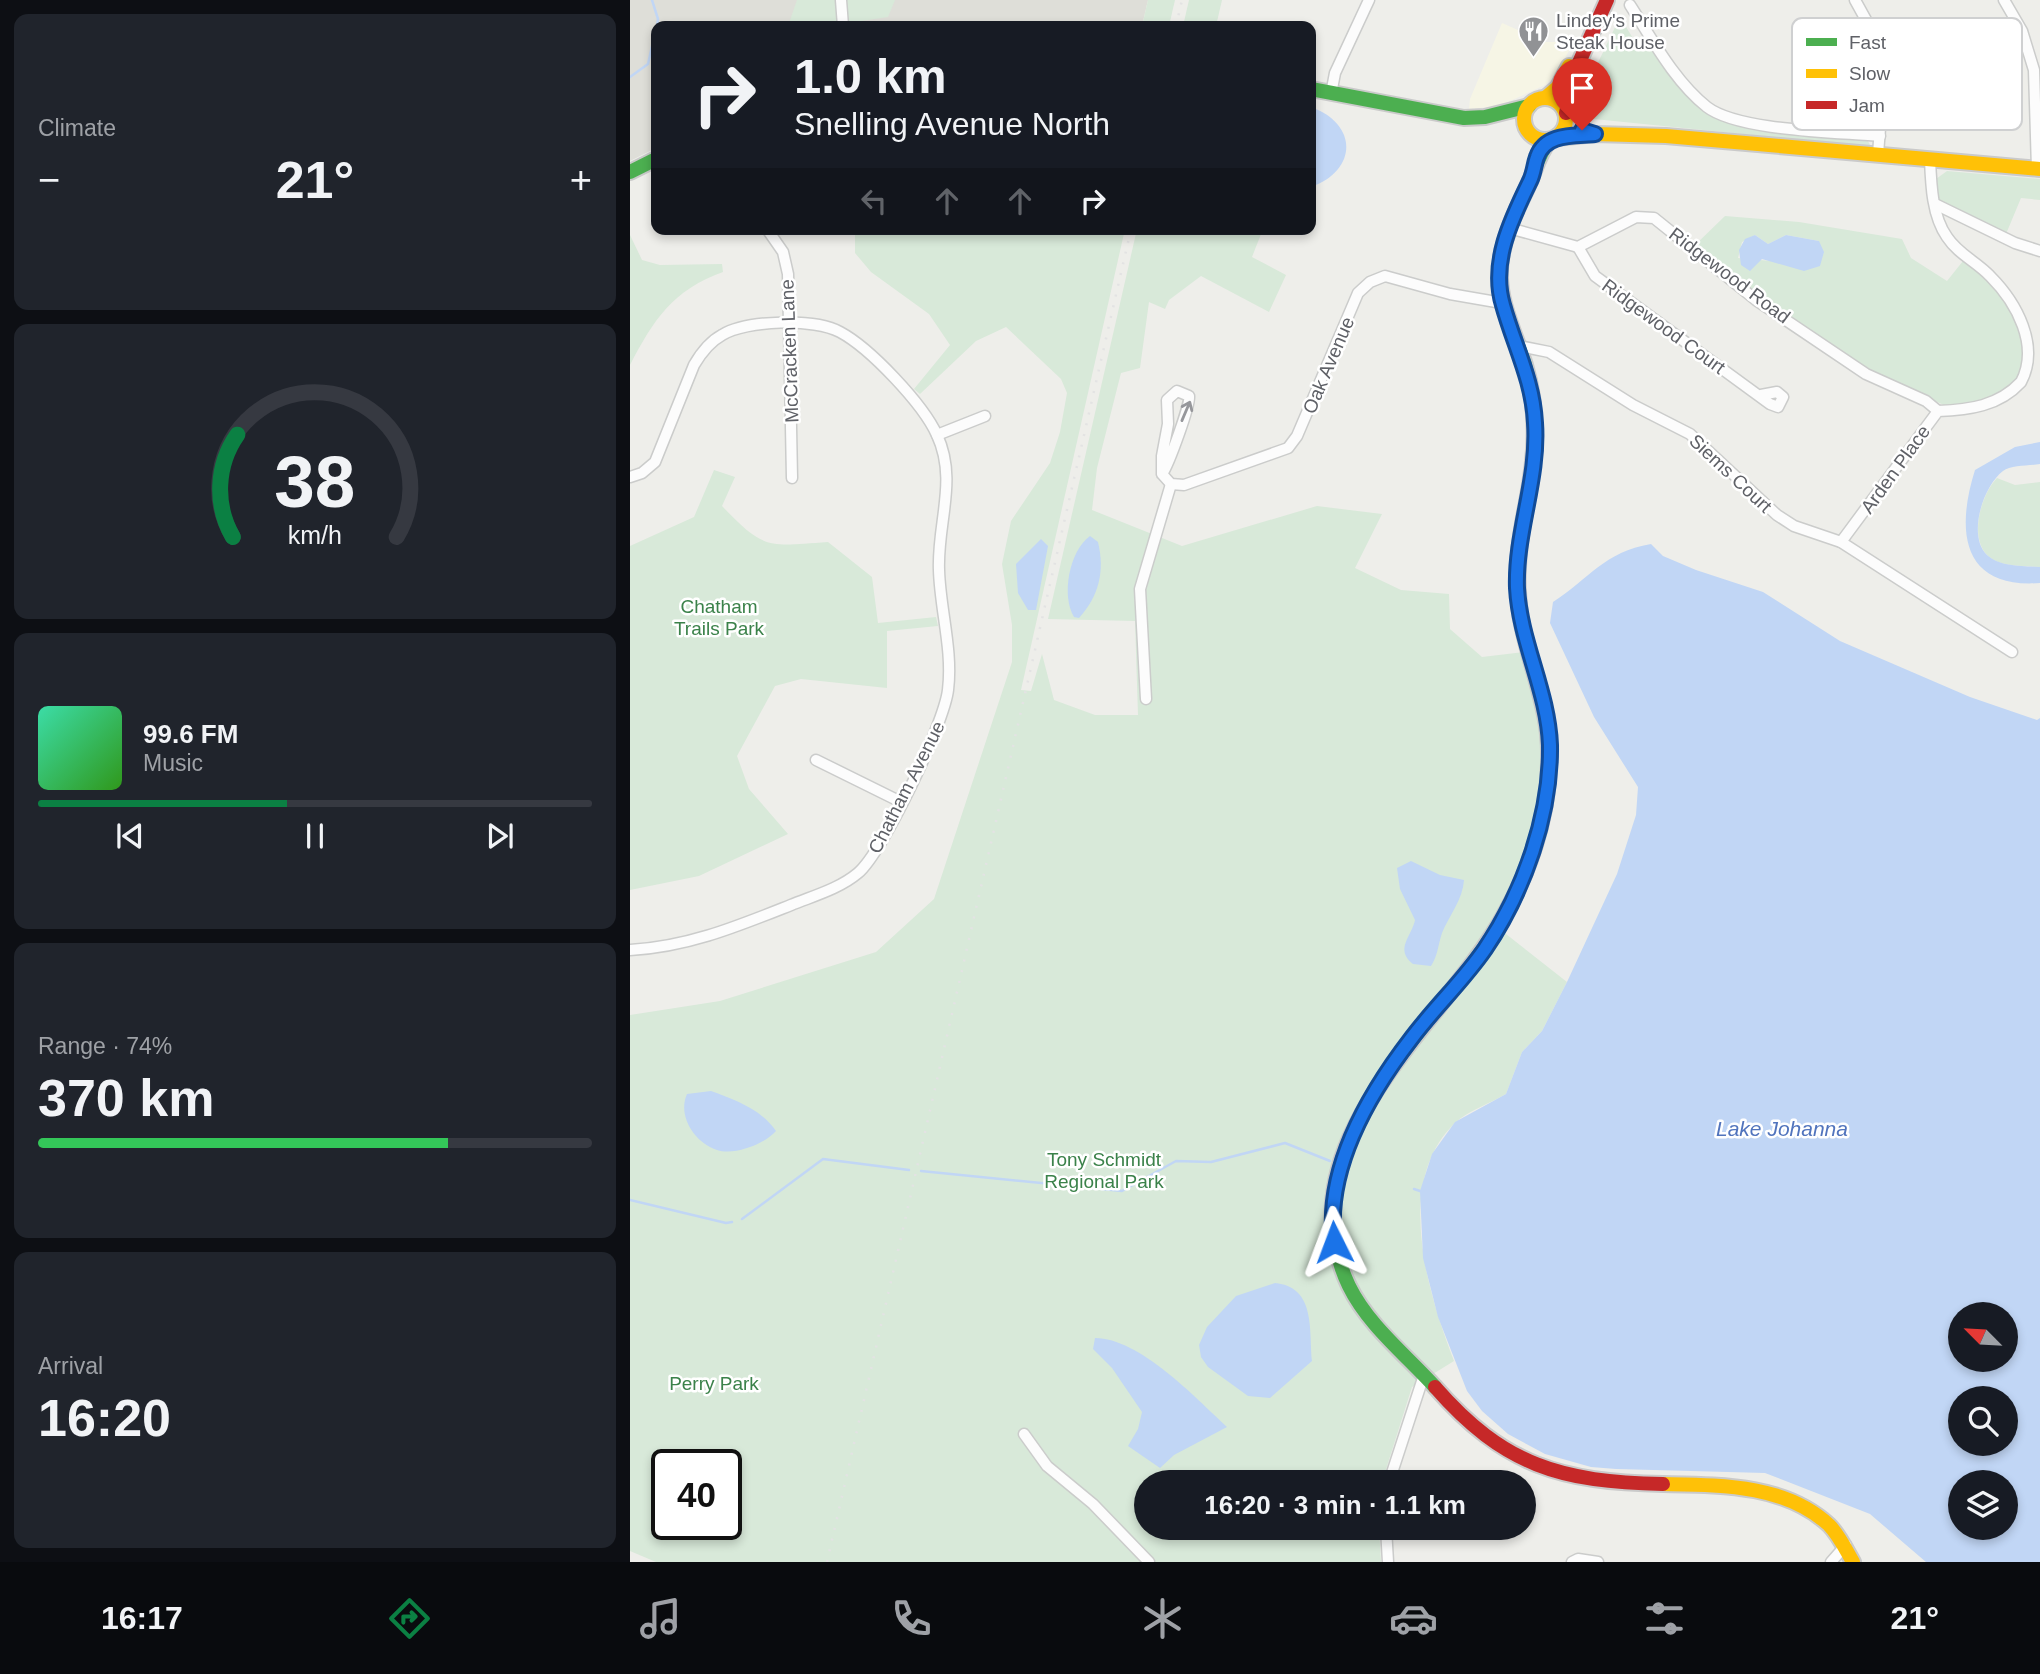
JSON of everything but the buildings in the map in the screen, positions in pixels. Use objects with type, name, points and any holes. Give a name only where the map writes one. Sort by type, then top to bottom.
[{"type":"street","points":[[841,0],[843,21]]},
{"type":"street","points":[[1331,94],[1335,73],[1370,0]]},
{"type":"street","points":[[1485,117],[1529,106],[1558,88],[1607,0]]},
{"type":"street","points":[[1855,0],[1865,18]]},
{"type":"street","points":[[2004,0],[2014,18]]},
{"type":"street","points":[[1630,5],[1685,86],[1709,109],[1735,120],[1792,127]]},
{"type":"street","points":[[1597,20],[1577,67],[1565,127],[1537,157],[1532,177],[1509,228],[1499,272],[1502,303],[1531,386],[1536,439],[1518,566],[1517,593],[1548,722],[1549,765],[1543,808],[1532,852],[1504,916],[1473,965],[1410,1040],[1375,1094],[1343,1160],[1332,1206],[1334,1242],[1349,1285],[1370,1315],[1477,1431],[1528,1461],[1590,1480],[1709,1483],[1754,1490],[1818,1514],[1846,1545],[1853,1562]]},
{"type":"street","points":[[1316,90],[1420,112],[1507,120],[1527,130],[1536,139],[1595,134],[1666,136],[2039,169],[2034,70],[2022,31]]},
{"type":"street","points":[[1545,98],[1558,102],[1566,116],[1582,130],[1595,134]]},
{"type":"street","points":[[1522,197],[1528,151],[1524,115],[1529,106]]},
{"type":"street","points":[[1820,130],[1880,136]]},
{"type":"street","points":[[1878,155],[1880,130]]},
{"type":"street","name":"Arden Place","points":[[1841,542],[1938,411],[1965,410],[1997,400],[2011,392],[2026,375],[2036,349],[2033,335],[2004,292],[1945,236],[1935,204],[1930,159]]},
{"type":"street","points":[[630,172],[651,162]]},
{"type":"street","points":[[1935,204],[2015,243],[2040,251]]},
{"type":"street","name":"Ridgewood Road","points":[[1578,247],[1636,217],[1654,218],[1756,300],[1866,374],[1926,401],[1938,411]]},
{"type":"street","points":[[1509,228],[1578,247]]},
{"type":"street","name":"McCracken Lane","points":[[772,235],[778,242],[786,263],[790,324],[792,478]]},
{"type":"street","name":"Ridgewood Court","points":[[1578,247],[1595,276],[1762,395]]},
{"type":"street","name":"Oak Avenue","points":[[1171,484],[1184,485],[1288,448],[1297,436],[1358,293],[1376,279],[1385,276],[1450,295],[1502,303]]},
{"type":"street","name":"Chatham Avenue","points":[[630,477],[655,462],[694,365],[710,342],[742,327],[790,324],[830,327],[850,338],[912,396],[937,435],[947,478],[938,558],[950,679],[939,724],[875,854],[856,874],[836,887],[700,940],[630,950]]},
{"type":"street","name":"Siems Court","points":[[1519,346],[1549,352],[1633,405],[1680,428],[1702,443],[1777,515],[1794,526],[1841,542],[2012,652]]},
{"type":"street","points":[[1146,699],[1140,589],[1171,484],[1162,474],[1162,456],[1168,424],[1167,400],[1173,393],[1181,391],[1189,396],[1191,404],[1179,425],[1171,461],[1162,474]]},
{"type":"street","points":[[937,435],[985,416]]},
{"type":"street","points":[[816,760],[901,802]]},
{"type":"street","points":[[1393,1470],[1424,1375]]},
{"type":"street","points":[[1024,1434],[1048,1466],[1093,1504],[1149,1562]]},
{"type":"street","points":[[1387,1540],[1388,1562]]},
{"type":"street","points":[[1831,1562],[1846,1545]]},
{"type":"street","points":[[1572,1561],[1598,1562]]},
{"type":"shaded area","points":[[630,0],[1148,0],[1143,21],[651,21],[651,150],[630,161]]},
{"type":"shaded area","points":[[1502,23],[1545,42],[1564,42],[1571,47],[1555,76],[1545,85],[1499,106],[1469,109],[1470,99]]},
{"type":"green space","points":[[797,0],[895,0],[888,17],[861,21],[790,21]]},
{"type":"green space","points":[[1148,0],[1175,0],[1170,21],[1143,21]]},
{"type":"green space","points":[[1189,0],[1222,0],[1217,21],[1184,21]]},
{"type":"green space","points":[[1620,17],[1634,40],[1645,38],[1671,77],[1689,98],[1705,111],[1749,127],[1799,135],[1868,141],[1871,147],[1584,118],[1579,102]]},
{"type":"green space","points":[[1947,171],[2040,179],[2040,200],[2021,198],[2006,234],[1939,201],[1936,179]]},
{"type":"green space","points":[[1725,216],[1799,222],[1902,239],[1911,258],[1947,281],[1963,261],[1974,270],[1995,289],[2012,312],[2031,349],[2017,381],[2006,391],[1960,407],[1946,406],[1863,368],[1693,247]],"holes":[[[1755,235],[1768,244],[1786,235],[1819,241],[1790,266],[1738,258],[1742,242]]]},
{"type":"green space","points":[[630,235],[642,260],[660,265],[722,264],[723,272],[691,288],[667,308],[630,365]]},
{"type":"green space","name":"Tony Schmidt Regional Park","points":[[855,235],[1124,235],[1021,690],[1031,691],[1042,654],[1054,700],[1095,715],[1138,715],[1135,621],[1048,619],[1136,235],[1261,235],[1252,257],[1286,275],[1269,312],[1201,276],[1169,300],[1165,309],[1149,302],[1140,368],[1121,373],[1097,468],[1092,510],[1182,546],[1317,506],[1382,514],[1355,568],[1401,590],[1449,594],[1450,629],[1482,657],[1524,652],[1540,715],[1543,741],[1539,796],[1516,876],[1492,923],[1567,982],[1542,1031],[1522,1052],[1506,1094],[1455,1123],[1436,1147],[1425,1176],[1421,1206],[1427,1271],[1434,1303],[1454,1361],[1412,1387],[1386,1470],[1134,1470],[1134,1540],[1380,1540],[1381,1562],[656,1562],[630,1551],[630,1015],[720,1001],[876,952],[934,899],[1012,662],[1012,625],[1002,564],[1011,521],[1050,463],[1060,432],[1067,393],[1061,379],[1006,327],[976,341],[920,394],[914,389],[950,345],[929,314],[871,272],[855,253]]},
{"type":"green space","name":"Chatham Trails Park","points":[[714,470],[735,477],[722,506],[748,531],[759,538],[779,544],[828,542],[872,577],[878,623],[936,617],[938,626],[887,631],[887,688],[801,679],[775,686],[737,756],[749,789],[788,834],[699,876],[630,890],[630,546],[694,517]]},
{"type":"green space","points":[[1997,478],[2015,485],[2040,482],[2040,567],[1998,562],[1987,555],[1982,547],[1979,516],[1986,495]]},
{"type":"water","points":[[1316,110],[1337,124],[1344,135],[1346,147],[1344,159],[1337,170],[1316,184]]},
{"type":"water","points":[[1755,235],[1768,244],[1786,235],[1819,241],[1824,252],[1820,266],[1804,271],[1762,259],[1750,271],[1741,265],[1739,250],[1745,239]]},
{"type":"water","points":[[2040,442],[2040,464],[2003,471],[1989,488],[1980,512],[1978,536],[1987,555],[2005,564],[2040,567],[2040,583],[2014,582],[1994,576],[1980,566],[1971,551],[1966,534],[1969,492],[1975,470],[2015,447]]},
{"type":"water","points":[[1090,536],[1098,542],[1101,563],[1099,583],[1086,610],[1079,618],[1074,617],[1070,608],[1069,574],[1077,552]]},
{"type":"water","points":[[1041,539],[1048,546],[1036,610],[1028,610],[1018,593],[1016,564]]},
{"type":"water","name":"Lake Johanna","points":[[1651,544],[1663,556],[1763,592],[1840,641],[1970,697],[2037,720],[2040,718],[2040,1562],[1926,1562],[1870,1514],[1765,1473],[1591,1467],[1545,1454],[1508,1434],[1482,1411],[1467,1391],[1438,1317],[1423,1258],[1420,1191],[1432,1154],[1455,1122],[1506,1094],[1522,1052],[1542,1031],[1567,982],[1617,874],[1636,815],[1638,787],[1594,717],[1550,623],[1553,602],[1621,553]]},
{"type":"water","points":[[1411,861],[1440,875],[1464,880],[1461,894],[1442,933],[1431,966],[1413,964],[1404,948],[1415,920],[1400,889],[1397,868]]},
{"type":"water","points":[[711,1091],[755,1111],[776,1131],[749,1148],[724,1151],[709,1146],[690,1128],[684,1111],[687,1094]]},
{"type":"water","points":[[1275,1283],[1288,1286],[1304,1301],[1310,1324],[1312,1361],[1270,1398],[1248,1396],[1208,1367],[1201,1357],[1199,1345],[1207,1327],[1236,1296]]},
{"type":"water","points":[[1095,1338],[1112,1341],[1148,1358],[1227,1427],[1174,1455],[1160,1468],[1128,1446],[1138,1429],[1142,1412],[1112,1368],[1093,1349]]},
{"type":"waterway","points":[[652,0],[658,21]]},
{"type":"waterway","points":[[630,77],[648,64],[651,50]]},
{"type":"waterway","points":[[921,1171],[1122,1191],[1176,1161],[1211,1162],[1285,1143],[1330,1161]]},
{"type":"waterway","points":[[742,1219],[823,1159],[909,1170]]},
{"type":"waterway","points":[[1414,1189],[1420,1191]]},
{"type":"waterway","points":[[630,1200],[726,1223],[732,1222]]},
{"type":"railway","points":[[1177,21],[1182,0]]},
{"type":"railway","points":[[827,1562],[1130,235]]},
{"type":"traffic: fast","points":[[1316,90],[1464,118],[1485,117],[1529,106]]},
{"type":"traffic: fast","points":[[1527,502],[1534,450],[1534,417],[1525,365],[1504,305],[1500,268],[1510,226],[1550,140]]},
{"type":"traffic: fast","points":[[630,172],[651,162]]},
{"type":"traffic: fast","points":[[1435,1387],[1377,1327],[1349,1286],[1333,1233],[1336,1182],[1352,1134],[1378,1087],[1478,956],[1505,914]]},
{"type":"traffic: slow","points":[[1545,98],[1558,87],[1569,66]]},
{"type":"traffic: slow","points":[[1545,98],[1560,104],[1566,119],[1560,134],[1545,140],[1530,134],[1524,119],[1530,104],[1545,98]]},
{"type":"traffic: slow","points":[[1556,138],[1595,134],[1666,136],[2040,169]]},
{"type":"traffic: slow","points":[[1505,914],[1533,850],[1548,780],[1546,719],[1519,604],[1518,560],[1527,502]]},
{"type":"traffic: slow","points":[[1663,1484],[1729,1487],[1772,1494],[1793,1501],[1829,1525],[1853,1562]]},
{"type":"traffic: jam","points":[[1566,113],[1577,67],[1607,0]]},
{"type":"traffic: jam","points":[[1435,1387],[1460,1414],[1485,1435],[1511,1452],[1537,1464],[1594,1479],[1663,1484]]},
{"type":"place","name":"Lindey's Prime Steak House","points":[[1533,58]]},
{"type":"route","points":[[1334,1242],[1334,1190],[1346,1153],[1375,1094],[1393,1065],[1410,1040],[1473,965],[1498,928],[1532,852],[1543,808],[1549,765],[1548,722],[1517,593],[1536,426],[1531,386],[1502,303],[1499,272],[1505,239],[1532,177],[1539,152],[1550,140],[1556,138],[1595,134],[1582,130]]},
{"type":"park label","name":"Perry Park","points":[[714,1383]]}]
